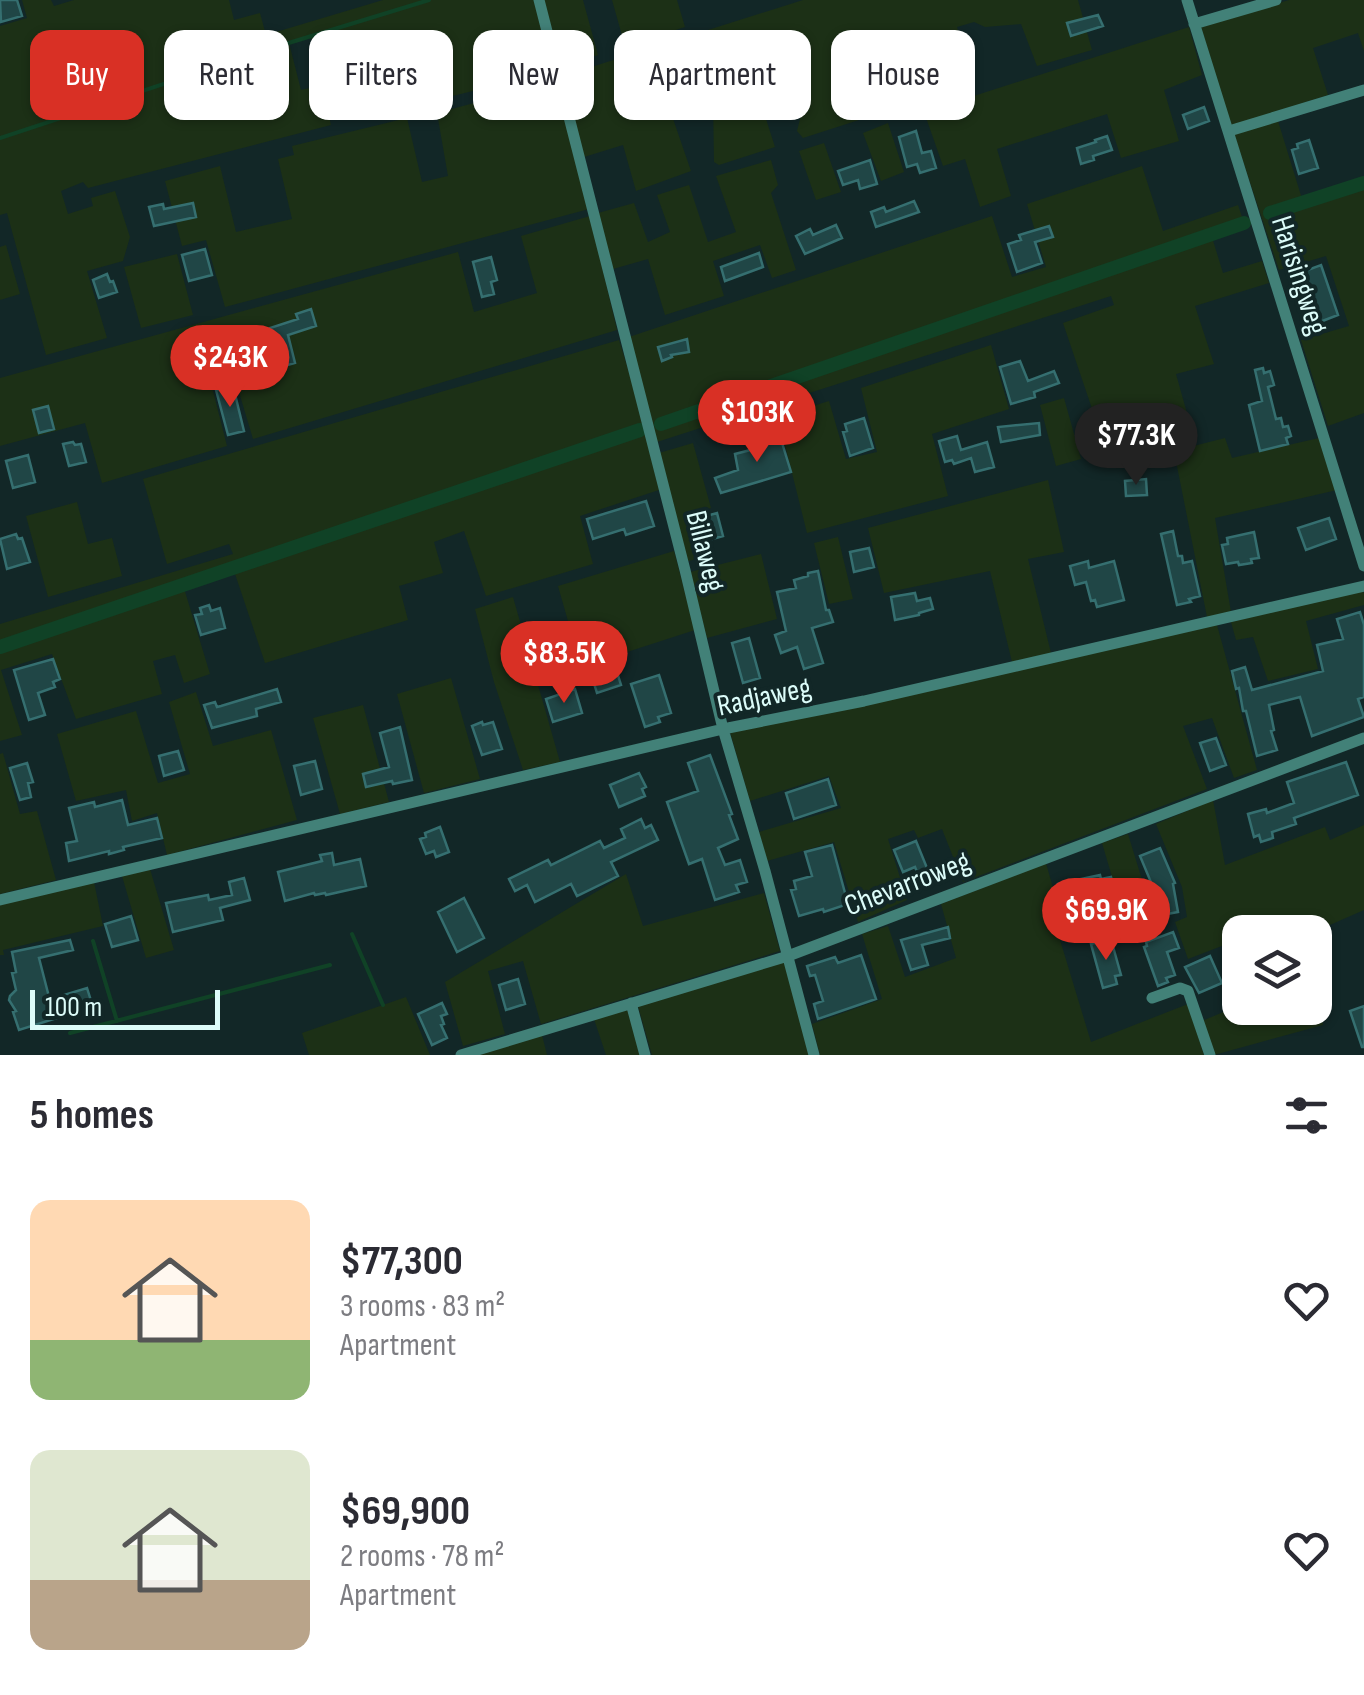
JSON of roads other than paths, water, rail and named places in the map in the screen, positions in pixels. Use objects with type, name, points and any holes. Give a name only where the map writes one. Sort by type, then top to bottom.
[{"type":"street","name":"Billaweg","points":[[539,0],[723,729],[814,1055]]},
{"type":"street","name":"Harisingweg","points":[[1186,0],[1364,566]]},
{"type":"street","points":[[1194,24],[1276,0]]},
{"type":"street","points":[[1228,131],[1364,90]]},
{"type":"street","name":"Radjaweg","points":[[0,900],[723,729],[864,701],[1364,586]]},
{"type":"street","name":"Chevarroweg","points":[[461,1055],[788,956],[1364,738]]},
{"type":"street","points":[[1152,998],[1180,988],[1188,991],[1210,1055]]},
{"type":"street","points":[[631,1003],[645,1055]]},
{"type":"waterway","points":[[0,138],[429,0]]},
{"type":"waterway","points":[[1270,213],[1364,183]]},
{"type":"waterway","points":[[661,424],[1244,223]]},
{"type":"waterway","points":[[0,647],[640,430]]},
{"type":"waterway","points":[[352,934],[383,1005]]},
{"type":"waterway","points":[[93,941],[117,1021]]},
{"type":"waterway","points":[[70,1033],[330,965]]}]
